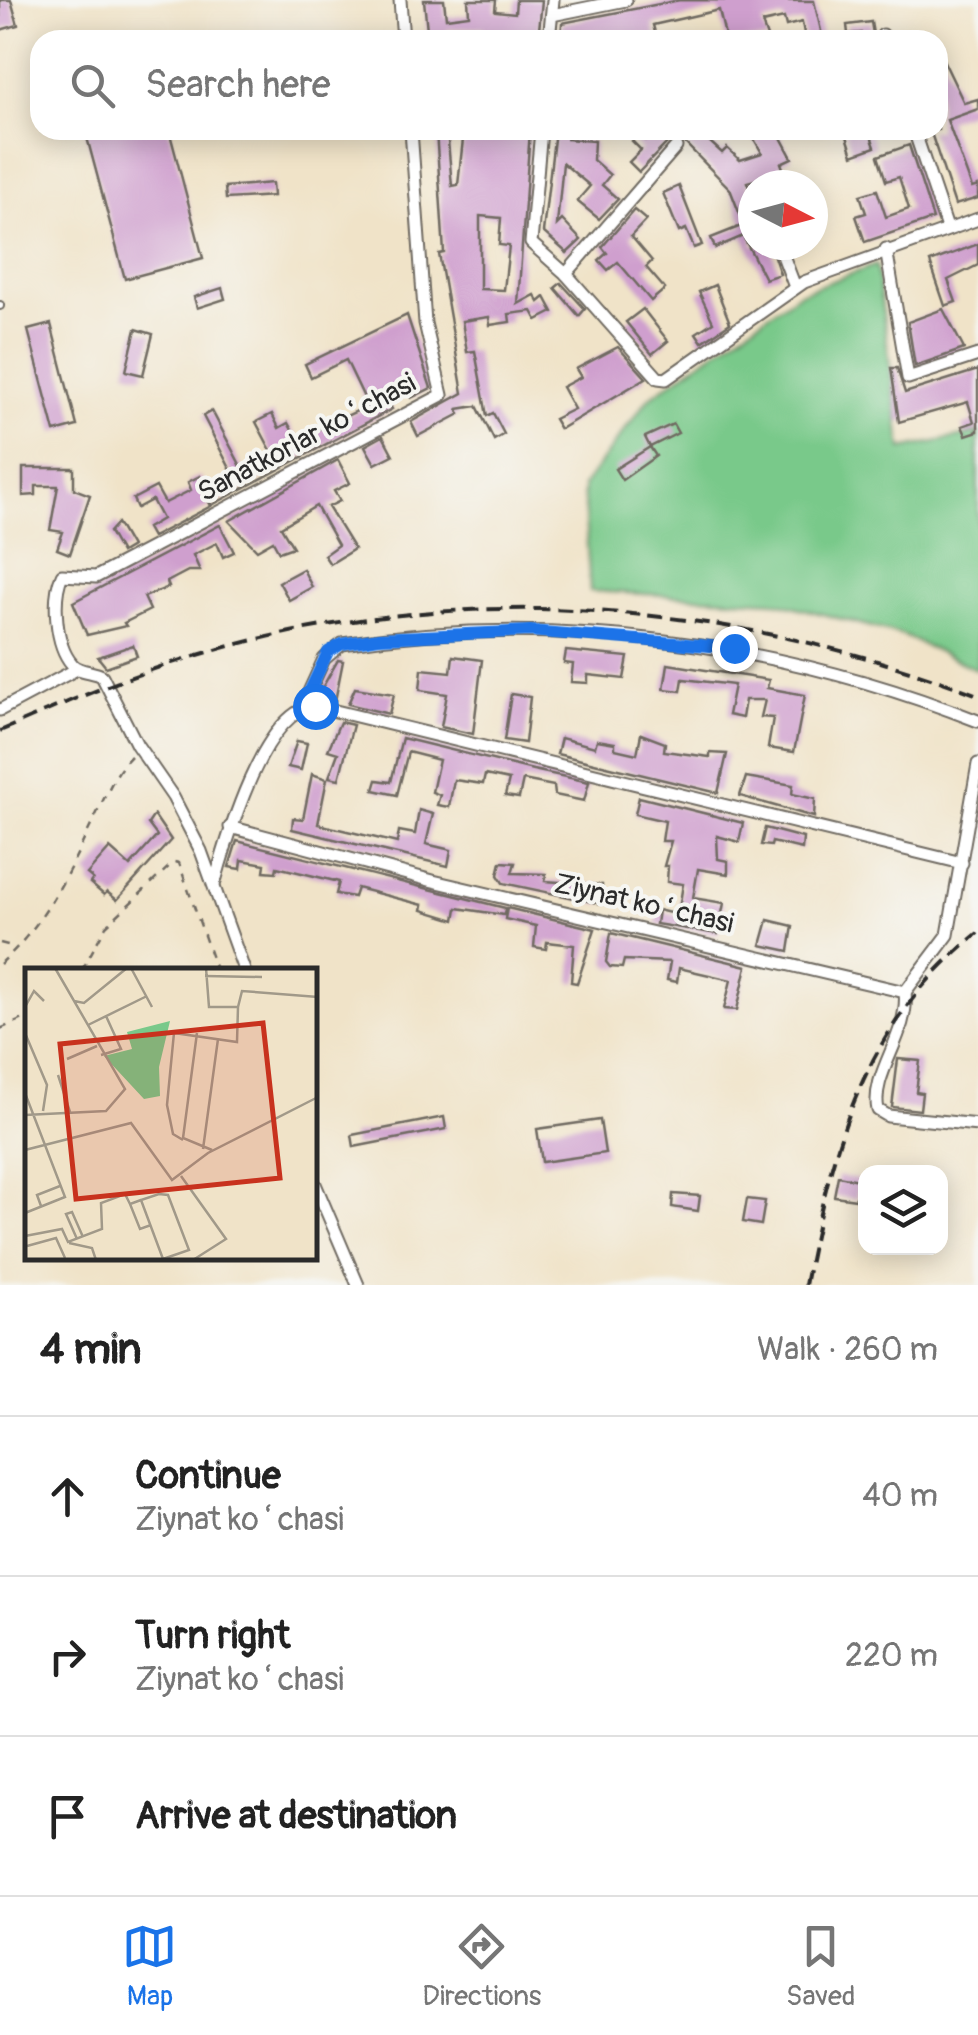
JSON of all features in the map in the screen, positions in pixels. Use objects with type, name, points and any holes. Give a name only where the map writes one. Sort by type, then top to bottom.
[{"type":"street","points":[[400,0],[403,30]]},
{"type":"street","points":[[551,30],[553,0]]},
{"type":"street","points":[[552,15],[626,0]]},
{"type":"street","name":"Sanatkorlar koʻchasi","points":[[77,668],[60,632],[57,586],[62,576],[96,577],[442,394],[424,322],[412,140]]},
{"type":"street","points":[[540,140],[531,243],[566,274],[658,378],[672,377],[795,288],[886,249],[978,219]]},
{"type":"street","points":[[917,140],[947,228]]},
{"type":"street","points":[[566,274],[676,147]]},
{"type":"street","points":[[886,249],[908,378],[978,356]]},
{"type":"street","points":[[784,260],[795,288]]},
{"type":"street","points":[[214,885],[240,796],[291,715],[302,707],[324,659],[342,644],[530,631],[734,648],[978,721]]},
{"type":"street","points":[[0,710],[77,668],[102,676],[140,749],[173,797],[214,885],[243,968]]},
{"type":"street","points":[[302,707],[315,706],[962,863]]},
{"type":"street","points":[[978,764],[945,943],[906,992],[906,1014],[879,1086],[878,1110],[888,1116],[978,1125]]},
{"type":"street","name":"Ziynat koʻchasi","points":[[230,828],[434,881],[906,992]]},
{"type":"street","points":[[318,1191],[358,1285]]},
{"type":"path","points":[[0,964],[60,891],[113,780],[127,758],[140,749]]},
{"type":"path","points":[[83,968],[106,926],[174,862],[180,862],[215,968]]},
{"type":"path","points":[[0,943],[17,948]]},
{"type":"path","points":[[0,1028],[25,1017]]},
{"type":"green space","points":[[876,265],[902,449],[978,433],[978,670],[902,635],[773,601],[590,591],[583,486],[649,398],[799,293]]},
{"type":"building","points":[[0,0],[11,0],[18,25],[0,30]]},
{"type":"building","points":[[424,0],[444,0],[446,18],[469,15],[468,0],[496,0],[495,11],[515,13],[516,0],[542,0],[539,30],[427,30]]},
{"type":"building","points":[[680,0],[814,1],[821,30],[803,30],[802,22],[786,26],[784,18],[762,23],[764,30],[724,30],[719,10],[653,25],[654,30],[562,30],[562,23]]},
{"type":"building","points":[[871,22],[872,30],[848,30],[847,25]]},
{"type":"building","points":[[948,70],[964,103],[978,99],[978,109],[948,120]]},
{"type":"building","points":[[948,123],[972,188],[978,186],[978,198],[955,205],[933,140],[948,140]]},
{"type":"building","points":[[88,140],[172,140],[203,258],[125,279]]},
{"type":"building","points":[[437,140],[448,140],[452,186],[458,185],[463,140],[529,140],[518,304],[535,295],[539,302],[545,297],[553,312],[537,320],[532,311],[509,314],[510,322],[490,325],[489,317],[462,321],[467,352],[475,351],[487,416],[493,413],[504,434],[494,440],[477,406],[458,409],[460,414],[418,436],[411,422],[463,393],[439,254],[444,253]],"holes":[[[480,216],[501,218],[499,245],[509,246],[504,290],[480,289]]]},
{"type":"building","points":[[554,140],[594,141],[593,160],[610,175],[602,185],[618,199],[599,219],[577,201],[590,186],[563,163],[557,225],[562,220],[581,240],[567,253],[543,232]]},
{"type":"building","points":[[633,140],[670,140],[639,172],[629,162],[641,150]]},
{"type":"building","points":[[682,140],[708,140],[722,153],[727,148],[740,160],[762,153],[755,140],[782,140],[792,158],[781,163],[784,170],[738,170],[738,210],[730,189]]},
{"type":"building","points":[[848,140],[873,140],[875,147],[853,155]]},
{"type":"building","points":[[909,145],[933,219],[865,242],[856,216],[866,213],[860,195],[877,190],[886,217],[909,209],[899,177],[886,181],[878,156]]},
{"type":"building","points":[[272,183],[273,196],[226,199],[225,187]]},
{"type":"building","points":[[679,186],[702,245],[694,248],[686,229],[679,232],[663,193]]},
{"type":"building","points":[[634,210],[646,220],[631,236],[652,261],[646,267],[665,289],[651,301],[618,262],[608,270],[599,260],[607,253],[602,247]]},
{"type":"building","points":[[738,227],[738,238],[715,248],[711,238]]},
{"type":"building","points":[[978,244],[978,265],[948,280],[956,302],[945,306],[930,262]]},
{"type":"building","points":[[755,260],[775,260],[780,274],[765,279]]},
{"type":"building","points":[[561,283],[585,309],[579,316],[555,288]]},
{"type":"building","points":[[715,285],[730,323],[702,342],[696,333],[713,322],[699,292]]},
{"type":"building","points":[[222,288],[225,299],[197,308],[194,297]]},
{"type":"building","points":[[643,309],[668,341],[652,354],[626,322]]},
{"type":"building","points":[[943,309],[964,349],[915,366],[908,322]]},
{"type":"building","points":[[407,315],[431,388],[411,398],[405,386],[385,396],[392,409],[212,505],[208,500],[211,506],[152,537],[147,528],[162,519],[152,500],[137,508],[133,499],[156,487],[165,503],[191,490],[188,482],[200,476],[209,493],[206,496],[236,480],[203,416],[212,411],[245,474],[275,458],[256,422],[272,414],[279,428],[288,423],[297,439],[368,406],[346,360],[311,377],[305,364]]},
{"type":"building","points":[[51,324],[77,426],[55,432],[28,330]]},
{"type":"building","points":[[136,329],[153,334],[143,375],[126,371]]},
{"type":"building","points":[[618,347],[646,378],[560,429],[554,419],[574,409],[562,387],[581,377],[576,369]]},
{"type":"building","points":[[891,368],[897,368],[905,393],[978,370],[978,431],[966,435],[962,426],[974,422],[968,402],[899,422]]},
{"type":"building","points":[[673,424],[678,433],[650,447],[645,437]]},
{"type":"building","points":[[383,436],[393,455],[375,464],[365,446]]},
{"type":"building","points":[[650,447],[656,456],[622,480],[615,469]]},
{"type":"building","points":[[338,460],[350,483],[334,491],[340,501],[328,507],[354,549],[330,564],[324,555],[338,545],[316,506],[281,527],[293,547],[279,552],[273,541],[257,550],[229,521]]},
{"type":"building","points":[[23,468],[74,468],[74,489],[90,495],[70,554],[57,549],[63,532],[50,530],[58,486],[36,486],[36,495],[23,496]]},
{"type":"building","points":[[117,523],[131,547],[121,553],[109,532]]},
{"type":"building","points":[[220,525],[234,552],[223,557],[217,543],[193,555],[200,571],[188,571],[167,582],[169,587],[144,597],[150,610],[124,623],[126,626],[87,635],[73,602]]},
{"type":"building","points":[[303,569],[312,587],[289,600],[279,582]]},
{"type":"building","points":[[133,645],[137,656],[106,667],[98,657]]},
{"type":"building","points":[[566,651],[628,657],[624,679],[588,675],[588,683],[571,682],[573,664],[564,663]]},
{"type":"building","points":[[453,656],[482,660],[473,734],[441,727],[447,694],[420,690],[422,669],[451,672]]},
{"type":"building","points":[[338,660],[343,661],[335,701],[317,697]]},
{"type":"building","points":[[668,664],[769,680],[767,688],[805,695],[794,752],[768,748],[773,718],[761,717],[765,700],[745,700],[742,718],[728,715],[734,685],[683,679],[681,691],[664,689]]},
{"type":"building","points":[[355,688],[394,694],[389,714],[348,704]]},
{"type":"building","points":[[511,694],[530,697],[525,743],[504,740]]},
{"type":"building","points":[[340,722],[353,725],[339,779],[329,777],[338,753],[328,750]]},
{"type":"building","points":[[641,734],[665,743],[664,751],[710,757],[710,753],[727,754],[718,793],[557,754],[561,738],[595,747],[597,740],[615,743],[615,749],[637,754]]},
{"type":"building","points":[[402,738],[589,782],[584,801],[555,795],[554,786],[523,780],[519,798],[505,796],[509,780],[485,775],[483,784],[454,780],[449,807],[437,805],[440,795],[432,792],[439,760],[408,752],[397,795],[374,790],[377,780],[391,782]]},
{"type":"building","points":[[297,741],[307,743],[301,770],[288,767]]},
{"type":"building","points":[[312,774],[327,779],[318,824],[397,843],[399,831],[415,834],[419,810],[433,814],[426,844],[451,850],[448,866],[292,829],[293,818],[303,819]]},
{"type":"building","points":[[746,777],[793,785],[792,794],[815,799],[814,817],[740,796]]},
{"type":"building","points":[[639,797],[743,823],[739,842],[717,836],[718,859],[728,861],[728,874],[698,869],[693,898],[724,903],[718,934],[656,924],[658,910],[678,915],[683,884],[667,882],[668,866],[664,866],[671,841],[662,841],[665,821],[635,814]]},
{"type":"building","points":[[154,815],[171,840],[117,900],[107,892],[104,895],[90,883],[93,879],[87,874],[110,848],[130,866],[157,836],[148,824]]},
{"type":"building","points":[[765,828],[803,838],[802,849],[772,842],[771,846],[761,845]]},
{"type":"building","points":[[237,841],[505,908],[504,915],[457,908],[455,920],[422,910],[423,905],[357,888],[354,897],[336,894],[339,882],[277,867],[276,872],[264,871],[265,864],[242,860],[241,869],[229,867]]},
{"type":"building","points":[[501,862],[515,863],[512,873],[546,874],[545,881],[602,885],[602,904],[503,883],[498,875]]},
{"type":"building","points":[[507,908],[595,929],[577,983],[571,982],[574,945],[547,942],[546,949],[534,947],[536,926],[505,919]]},
{"type":"building","points":[[768,920],[793,926],[789,951],[761,945]]},
{"type":"building","points":[[611,933],[747,966],[737,1010],[724,1009],[731,980],[679,968],[677,982],[667,980],[670,962],[624,960],[622,968],[610,967],[606,962]]},
{"type":"building","points":[[898,1059],[920,1061],[916,1092],[922,1093],[920,1110],[892,1107]]},
{"type":"building","points":[[444,1117],[446,1129],[354,1147],[352,1135]]},
{"type":"building","points":[[600,1120],[605,1153],[542,1162],[537,1129]]},
{"type":"building","points":[[838,1176],[858,1180],[856,1199],[834,1196]]},
{"type":"building","points":[[673,1194],[700,1196],[698,1211],[672,1207]]},
{"type":"building","points":[[747,1199],[765,1201],[761,1225],[743,1222]]},
{"type":"railway","points":[[0,731],[122,680],[198,655],[295,631],[393,616],[492,609],[591,611],[690,621],[787,638],[884,663],[978,695]]},
{"type":"railway","points":[[805,1285],[841,1137],[879,1049],[938,969],[978,933]]},
{"type":"route","points":[[315,706],[302,707],[328,652],[342,644],[379,638],[530,631],[734,648]]}]
